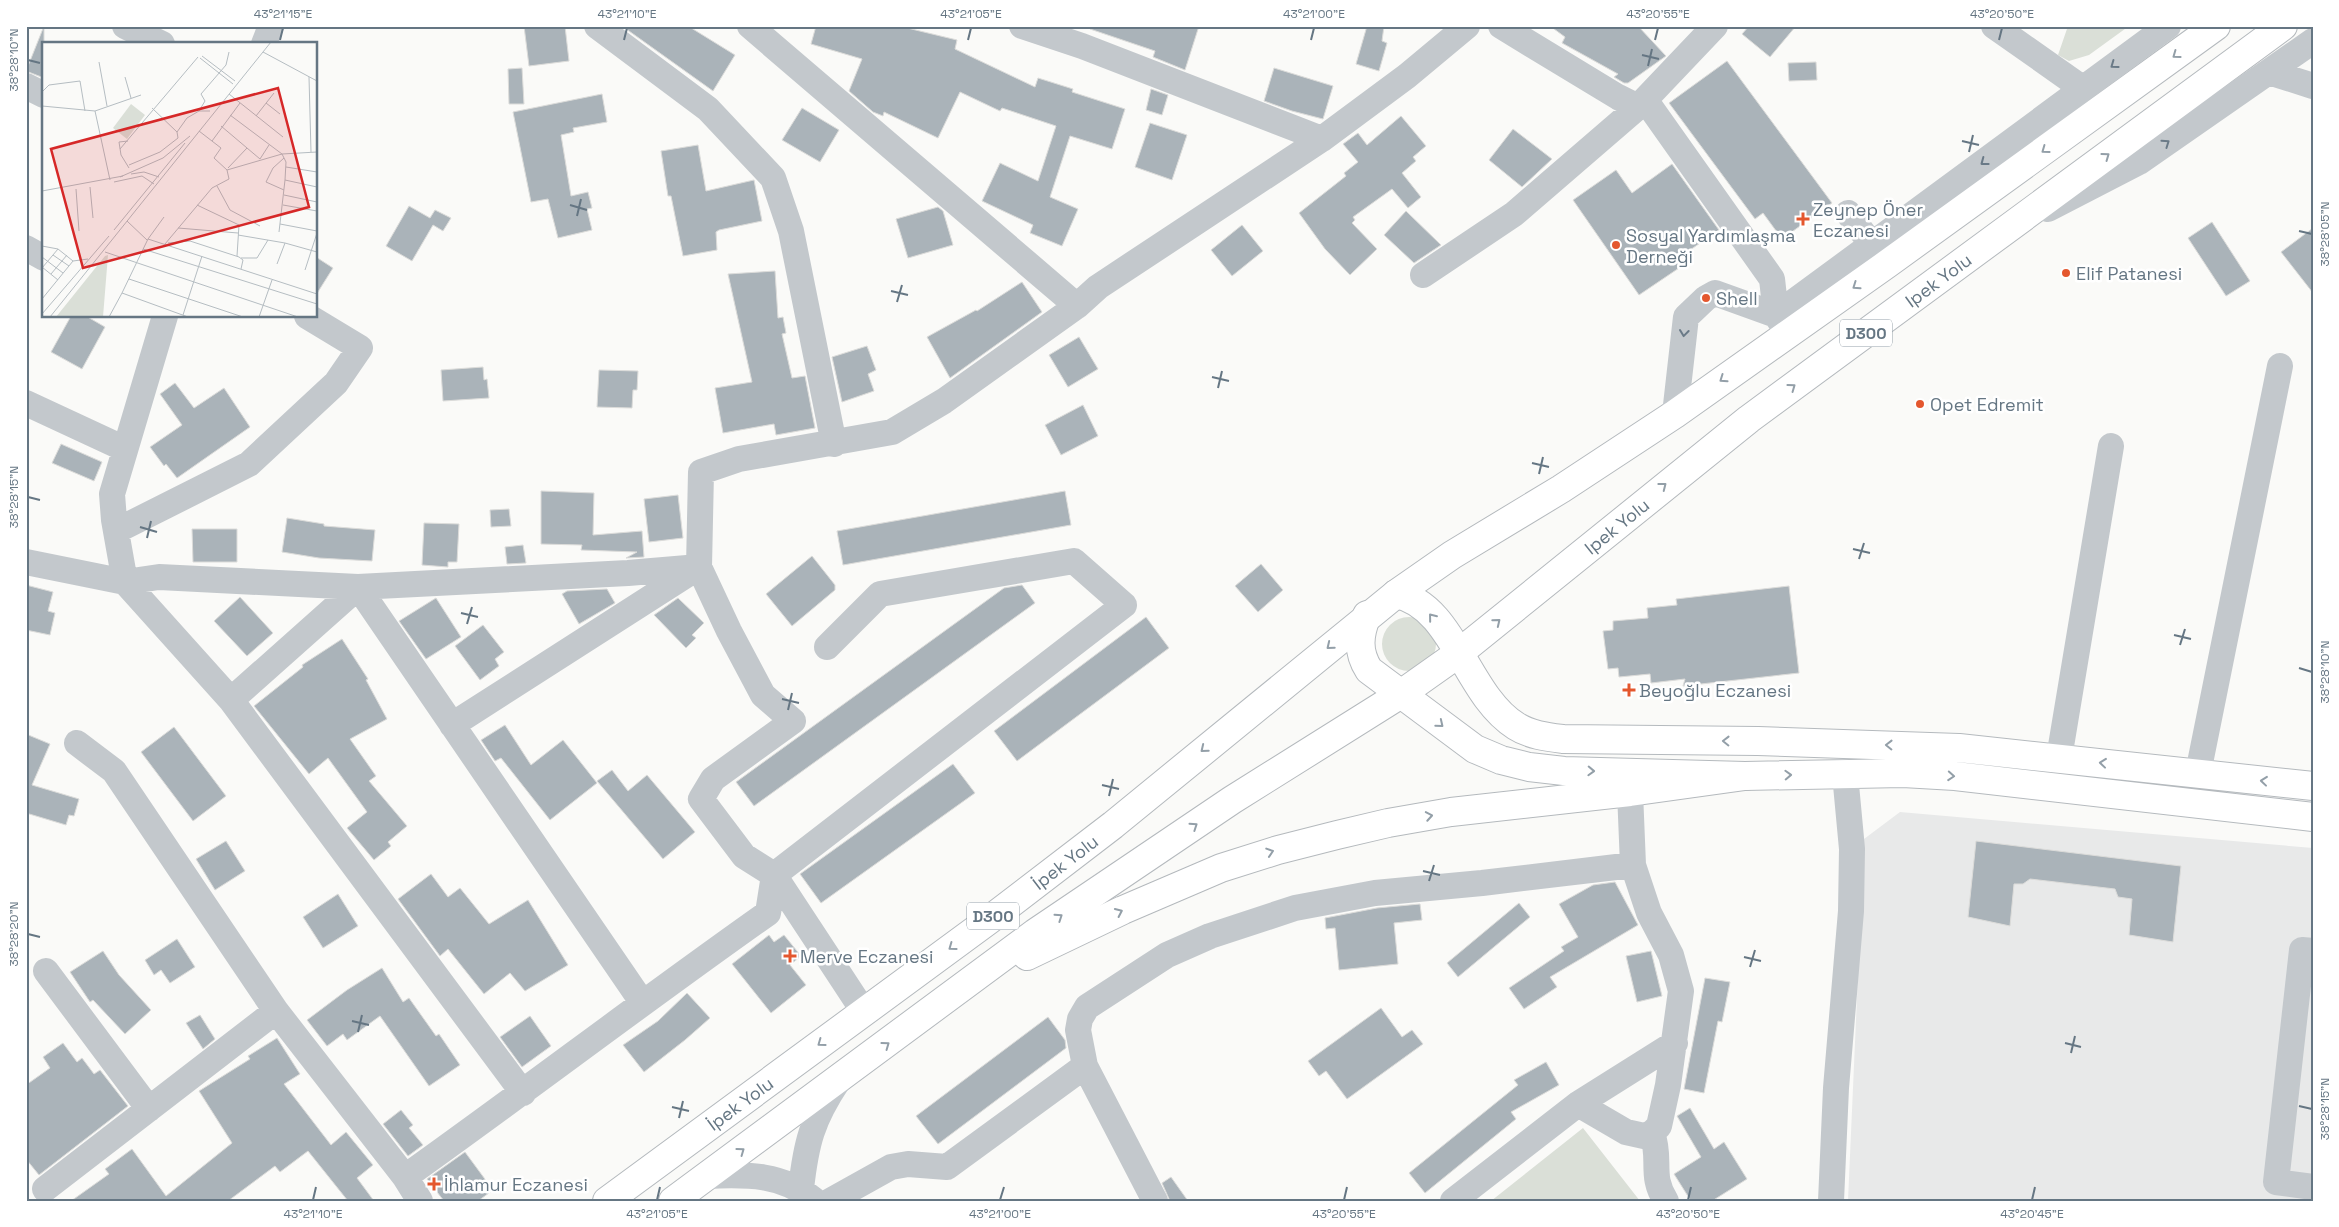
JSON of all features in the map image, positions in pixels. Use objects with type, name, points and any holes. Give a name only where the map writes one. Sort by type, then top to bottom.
[{"type":"main road","name":"D300","points":[[1396,594],[1452,555],[1561,489],[1675,414],[1782,324],[2216,26]]},
{"type":"main road","name":"Ipek Yolu","points":[[1458,652],[1749,419],[2283,26]]},
{"type":"main road","points":[[2313,786],[1959,748],[1758,741],[1563,739],[1548,737],[1516,726],[1497,710],[1479,689],[1458,652],[1426,609],[1417,601],[1396,594],[1367,615],[1360,640],[1362,658],[1369,670],[1467,744],[1502,760],[1564,771],[1745,776],[1903,773],[2015,781],[2313,816]]},
{"type":"main road","name":"İpek Yolu","points":[[607,1201],[864,1012],[1113,825],[1367,615]]},
{"type":"main road","points":[[1401,694],[1458,652]]},
{"type":"main road","name":"D300","points":[[673,1201],[1035,933],[1232,800],[1401,694]]},
{"type":"main road","points":[[965,986],[1123,910],[1221,868],[1278,850],[1388,822],[1451,812],[1630,792],[1745,776]]},
{"type":"street","points":[[126,26],[158,42]]},
{"type":"street","points":[[265,42],[271,26]]},
{"type":"street","points":[[597,26],[708,109],[773,178],[791,231],[834,444]]},
{"type":"street","points":[[750,26],[1077,306]]},
{"type":"street","points":[[1022,26],[1082,46],[1322,139]]},
{"type":"street","points":[[864,1012],[774,875],[744,856],[701,799],[713,779],[793,721],[763,695],[729,631],[699,566],[701,472],[739,458],[834,444],[892,432],[944,401],[1077,306],[1098,287],[1322,139],[1407,76],[1467,26]]},
{"type":"street","points":[[1501,26],[1618,98],[1642,104],[1772,279],[1782,324]]},
{"type":"street","points":[[1994,26],[2082,88]]},
{"type":"street","points":[[1848,213],[1880,255],[2082,88],[2168,26]]},
{"type":"street","points":[[1423,275],[1514,214],[1642,104],[1712,27]]},
{"type":"street","points":[[2000,234],[2139,162],[2313,40]]},
{"type":"street","points":[[2269,72],[2313,86]]},
{"type":"street","points":[[26,86],[42,94]]},
{"type":"street","points":[[26,248],[42,257]]},
{"type":"street","points":[[1675,414],[1686,316],[1706,298],[1715,293],[1782,324]]},
{"type":"street","points":[[161,318],[112,494],[125,582],[232,700],[524,1093]]},
{"type":"street","points":[[116,531],[249,464],[336,382],[360,348],[311,318]]},
{"type":"street","points":[[2198,773],[2280,366]]},
{"type":"street","points":[[26,403],[125,449]]},
{"type":"street","points":[[2059,758],[2112,446]]},
{"type":"street","points":[[406,1176],[524,1093],[642,1002],[768,913],[774,875],[1124,605],[1074,561],[880,594],[827,647]]},
{"type":"street","points":[[26,562],[125,582],[158,577],[358,587],[628,573],[699,566]]},
{"type":"street","points":[[452,725],[699,566]]},
{"type":"street","points":[[232,700],[358,587]]},
{"type":"street","points":[[358,587],[642,1002]]},
{"type":"street","points":[[77,743],[114,771],[276,1011],[406,1176],[420,1201]]},
{"type":"street","points":[[1831,1201],[1836,1088],[1851,911],[1852,849],[1845,774]]},
{"type":"street","points":[[1578,1104],[1626,1132],[1644,1136],[1652,1133],[1662,1117],[1675,1043],[1681,991],[1678,974],[1641,892],[1633,865],[1630,792]]},
{"type":"street","points":[[1155,1201],[1085,1066],[1078,1030],[1080,1019],[1087,1007],[1167,955],[1210,936],[1294,908],[1329,900],[1633,865]]},
{"type":"street","points":[[2313,950],[2302,950],[2276,1182],[2313,1187]]},
{"type":"street","points":[[46,971],[150,1109]]},
{"type":"street","points":[[45,1189],[276,1011]]},
{"type":"street","points":[[1453,1201],[1578,1104],[1675,1043]]},
{"type":"street","points":[[830,1201],[892,1167],[908,1164],[947,1167],[1085,1066]]},
{"type":"street","points":[[808,1195],[804,1154],[820,1109],[840,1078]]},
{"type":"street","points":[[1652,1133],[1657,1151],[1656,1180],[1666,1201]]},
{"type":"street","points":[[707,1176],[754,1176],[779,1180],[808,1195]]},
{"type":"shaded area","points":[[2068,26],[2129,26],[2089,55],[2069,61],[2058,55]]},
{"type":"shaded area","points":[[1409,617],[1419,619],[1428,625],[1434,634],[1436,644],[1434,654],[1428,663],[1419,669],[1409,671],[1399,669],[1390,663],[1384,654],[1382,644],[1384,634],[1390,625],[1399,619]]},
{"type":"shaded area","points":[[1900,812],[2313,848],[2313,1201],[1848,1201],[1864,839]]},
{"type":"shaded area","points":[[1583,1128],[1640,1201],[1491,1201]]},
{"type":"building","points":[[44,26],[42,77],[26,71]]},
{"type":"building","points":[[524,26],[565,26],[569,61],[529,66]]},
{"type":"building","points":[[622,26],[688,26],[735,55],[713,91]]},
{"type":"building","points":[[816,26],[899,26],[957,40],[955,49],[1035,87],[1038,78],[1073,89],[1072,92],[1125,109],[1112,149],[1070,136],[1050,197],[1078,209],[1062,246],[1030,233],[1033,225],[982,201],[1000,163],[1038,181],[1056,126],[1002,108],[1000,111],[960,92],[938,138],[884,112],[883,116],[873,112],[849,91],[862,59],[811,44]]},
{"type":"building","points":[[1090,26],[1199,26],[1185,70],[1153,57],[1155,51],[1090,29]]},
{"type":"building","points":[[1367,26],[1384,26],[1382,41],[1387,43],[1379,71],[1356,64]]},
{"type":"building","points":[[1550,26],[1638,26],[1666,56],[1628,83],[1624,83],[1614,77],[1618,74],[1562,43],[1565,37]]},
{"type":"building","points":[[1749,26],[1796,26],[1770,57],[1742,34]]},
{"type":"building","points":[[1727,61],[1832,203],[1782,239],[1763,213],[1755,219],[1669,103]]},
{"type":"building","points":[[1816,62],[1817,80],[1789,81],[1788,63]]},
{"type":"building","points":[[522,68],[524,104],[509,104],[508,69]]},
{"type":"building","points":[[1274,68],[1333,86],[1323,119],[1264,101]]},
{"type":"building","points":[[1151,89],[1168,95],[1162,115],[1146,110]]},
{"type":"building","points":[[602,94],[607,122],[573,128],[574,132],[561,135],[571,196],[588,192],[592,208],[587,209],[592,230],[558,238],[548,199],[531,202],[513,112]]},
{"type":"building","points":[[802,108],[839,130],[820,162],[782,140]]},
{"type":"building","points":[[1401,116],[1426,146],[1413,157],[1416,161],[1402,173],[1421,197],[1408,208],[1392,189],[1353,217],[1355,220],[1352,223],[1377,249],[1350,275],[1325,249],[1299,213],[1346,176],[1344,173],[1358,162],[1343,144],[1358,133],[1367,145]]},
{"type":"building","points":[[1150,123],[1187,135],[1172,180],[1135,167]]},
{"type":"building","points":[[1513,129],[1552,159],[1522,187],[1489,160]]},
{"type":"building","points":[[698,145],[706,191],[754,180],[762,221],[719,230],[716,232],[717,250],[683,256],[671,196],[668,196],[661,151]]},
{"type":"building","points":[[1672,164],[1719,230],[1677,259],[1682,266],[1639,295],[1573,200],[1616,170],[1632,193]]},
{"type":"building","points":[[409,206],[430,218],[435,210],[451,218],[443,231],[433,225],[412,261],[386,246]]},
{"type":"building","points":[[938,207],[943,211],[953,245],[908,258],[896,219]]},
{"type":"building","points":[[1406,211],[1441,245],[1414,263],[1384,235]]},
{"type":"building","points":[[2212,222],[2250,281],[2226,296],[2188,238]]},
{"type":"building","points":[[1242,225],[1263,251],[1232,276],[1211,250]]},
{"type":"building","points":[[2313,228],[2313,293],[2281,252]]},
{"type":"building","points":[[318,258],[333,268],[318,292]]},
{"type":"building","points":[[775,271],[778,318],[783,317],[786,333],[782,334],[792,378],[805,376],[815,428],[776,435],[774,424],[723,433],[715,388],[752,382],[728,274]]},
{"type":"building","points":[[1022,282],[1042,312],[950,378],[927,337],[977,311]]},
{"type":"building","points":[[70,318],[89,318],[105,327],[82,369],[51,352]]},
{"type":"building","points":[[1079,337],[1098,369],[1068,387],[1049,355]]},
{"type":"building","points":[[867,346],[876,370],[868,374],[874,391],[842,402],[832,357]]},
{"type":"building","points":[[483,367],[484,380],[487,379],[489,398],[443,401],[441,370]]},
{"type":"building","points":[[599,370],[638,371],[637,390],[633,390],[632,408],[597,407]]},
{"type":"building","points":[[175,383],[194,408],[224,388],[250,427],[177,478],[166,464],[164,466],[150,447],[182,425],[160,394]]},
{"type":"building","points":[[1083,405],[1098,436],[1061,455],[1045,425]]},
{"type":"building","points":[[61,444],[102,462],[94,481],[52,463]]},
{"type":"building","points":[[541,491],[594,493],[593,535],[642,531],[644,557],[626,558],[637,552],[581,550],[582,545],[541,544]]},
{"type":"building","points":[[1065,491],[1071,525],[843,565],[837,531]]},
{"type":"building","points":[[678,495],[683,538],[649,542],[644,499]]},
{"type":"building","points":[[509,509],[511,526],[491,527],[490,510]]},
{"type":"building","points":[[287,518],[324,524],[324,526],[375,530],[372,561],[319,558],[282,552]]},
{"type":"building","points":[[424,523],[459,524],[457,562],[448,562],[448,567],[422,565]]},
{"type":"building","points":[[192,529],[237,529],[237,562],[193,562]]},
{"type":"building","points":[[523,545],[526,563],[507,564],[505,547]]},
{"type":"building","points":[[812,556],[835,585],[835,590],[792,626],[766,594]]},
{"type":"building","points":[[1261,564],[1283,590],[1258,612],[1235,586]]},
{"type":"building","points":[[26,585],[53,592],[48,611],[55,613],[50,635],[26,630]]},
{"type":"building","points":[[1022,585],[1035,603],[754,806],[736,782],[1004,588]]},
{"type":"building","points":[[1789,586],[1799,673],[1683,686],[1685,679],[1651,683],[1650,674],[1619,677],[1618,668],[1608,669],[1603,631],[1613,630],[1613,621],[1648,618],[1647,608],[1677,605],[1676,599]]},
{"type":"building","points":[[607,589],[615,603],[579,624],[562,594],[567,591]]},
{"type":"building","points":[[240,597],[273,633],[247,656],[214,621]]},
{"type":"building","points":[[436,598],[461,637],[426,659],[399,621]]},
{"type":"building","points":[[678,598],[704,623],[692,635],[696,638],[686,648],[654,615]]},
{"type":"building","points":[[1146,617],[1169,648],[1017,761],[994,731]]},
{"type":"building","points":[[483,625],[504,652],[495,659],[499,666],[480,680],[455,646]]},
{"type":"building","points":[[342,639],[368,679],[366,680],[387,719],[350,739],[376,776],[369,781],[407,826],[388,842],[391,846],[374,860],[347,828],[367,812],[328,758],[309,774],[254,706],[303,667],[302,665]]},
{"type":"building","points":[[505,725],[531,765],[563,740],[597,783],[550,820],[501,758],[495,761],[481,740]]},
{"type":"building","points":[[174,727],[226,796],[193,821],[141,752]]},
{"type":"building","points":[[26,734],[50,744],[32,785],[79,799],[74,816],[69,815],[66,825],[26,813]]},
{"type":"building","points":[[953,764],[975,793],[821,903],[800,874]]},
{"type":"building","points":[[612,770],[628,791],[647,775],[695,832],[663,859],[597,781]]},
{"type":"building","points":[[226,841],[245,871],[215,890],[196,859]]},
{"type":"building","points":[[1976,841],[2181,866],[2173,942],[2129,935],[2132,899],[2118,897],[2115,889],[2030,879],[2023,884],[2014,884],[2010,926],[1968,917]]},
{"type":"building","points":[[431,874],[448,897],[460,888],[489,924],[528,900],[568,965],[525,991],[510,973],[484,994],[448,949],[440,956],[398,899]]},
{"type":"building","points":[[1615,882],[1638,925],[1550,977],[1557,987],[1524,1009],[1509,988],[1564,951],[1561,947],[1578,937],[1559,904],[1593,885]]},
{"type":"building","points":[[338,894],[358,926],[323,948],[303,917]]},
{"type":"building","points":[[1519,903],[1530,917],[1458,977],[1447,963]]},
{"type":"building","points":[[1420,904],[1422,920],[1394,923],[1398,964],[1339,970],[1335,928],[1326,929],[1325,918],[1377,908]]},
{"type":"building","points":[[769,935],[774,942],[784,935],[801,956],[790,965],[806,985],[771,1013],[732,964]]},
{"type":"building","points":[[177,939],[195,967],[170,983],[161,970],[154,975],[145,960]]},
{"type":"building","points":[[103,951],[119,975],[151,1010],[125,1034],[93,1000],[90,1002],[70,972]]},
{"type":"building","points":[[1651,951],[1662,996],[1637,1002],[1626,956]]},
{"type":"building","points":[[382,968],[403,1002],[409,998],[436,1036],[439,1034],[460,1065],[429,1086],[380,1016],[347,1040],[343,1034],[327,1046],[307,1020],[347,990]]},
{"type":"building","points":[[1705,978],[1730,982],[1722,1022],[1718,1021],[1704,1093],[1684,1089]]},
{"type":"building","points":[[687,993],[710,1018],[644,1072],[623,1045],[658,1021]]},
{"type":"building","points":[[1381,1008],[1402,1037],[1412,1030],[1423,1044],[1347,1099],[1326,1071],[1319,1076],[1308,1061]]},
{"type":"building","points":[[200,1015],[215,1039],[203,1049],[186,1023]]},
{"type":"building","points":[[530,1016],[551,1046],[522,1067],[500,1037]]},
{"type":"building","points":[[1048,1017],[1065,1040],[1066,1048],[938,1144],[916,1116]]},
{"type":"building","points":[[277,1038],[300,1074],[284,1084],[331,1145],[346,1132],[373,1165],[357,1178],[374,1201],[348,1201],[308,1151],[280,1172],[275,1166],[228,1201],[71,1201],[109,1174],[105,1169],[132,1149],[166,1196],[232,1143],[199,1091],[250,1059],[248,1056]]},
{"type":"building","points":[[63,1043],[77,1062],[82,1058],[94,1074],[100,1070],[128,1106],[39,1175],[26,1159],[26,1085],[50,1068],[43,1057]]},
{"type":"building","points":[[1546,1062],[1559,1085],[1511,1112],[1516,1119],[1425,1193],[1409,1173],[1518,1085],[1514,1080]]},
{"type":"building","points":[[1690,1108],[1714,1149],[1724,1142],[1747,1179],[1712,1201],[1691,1201],[1674,1174],[1701,1157],[1677,1116]]},
{"type":"building","points":[[401,1110],[413,1125],[409,1128],[423,1145],[408,1156],[383,1124]]},
{"type":"building","points":[[465,1152],[493,1190],[478,1201],[444,1201],[427,1179]]},
{"type":"building","points":[[1171,1177],[1188,1201],[1170,1201],[1162,1183]]},
{"type":"place","name":"Zeynep Öner Eczanesi","points":[[1803,219]]},
{"type":"place","name":"Sosyal Yardımlaşma Derneği","points":[[1616,245]]},
{"type":"place","name":"Elif Patanesi","points":[[2066,273]]},
{"type":"place","name":"Shell","points":[[1706,298]]},
{"type":"place","name":"Opet Edremit","points":[[1920,404]]},
{"type":"place","name":"Beyoğlu Eczanesi","points":[[1629,690]]},
{"type":"place","name":"Merve Eczanesi","points":[[790,956]]},
{"type":"place","name":"İhlamur Eczanesi","points":[[434,1184]]}]
